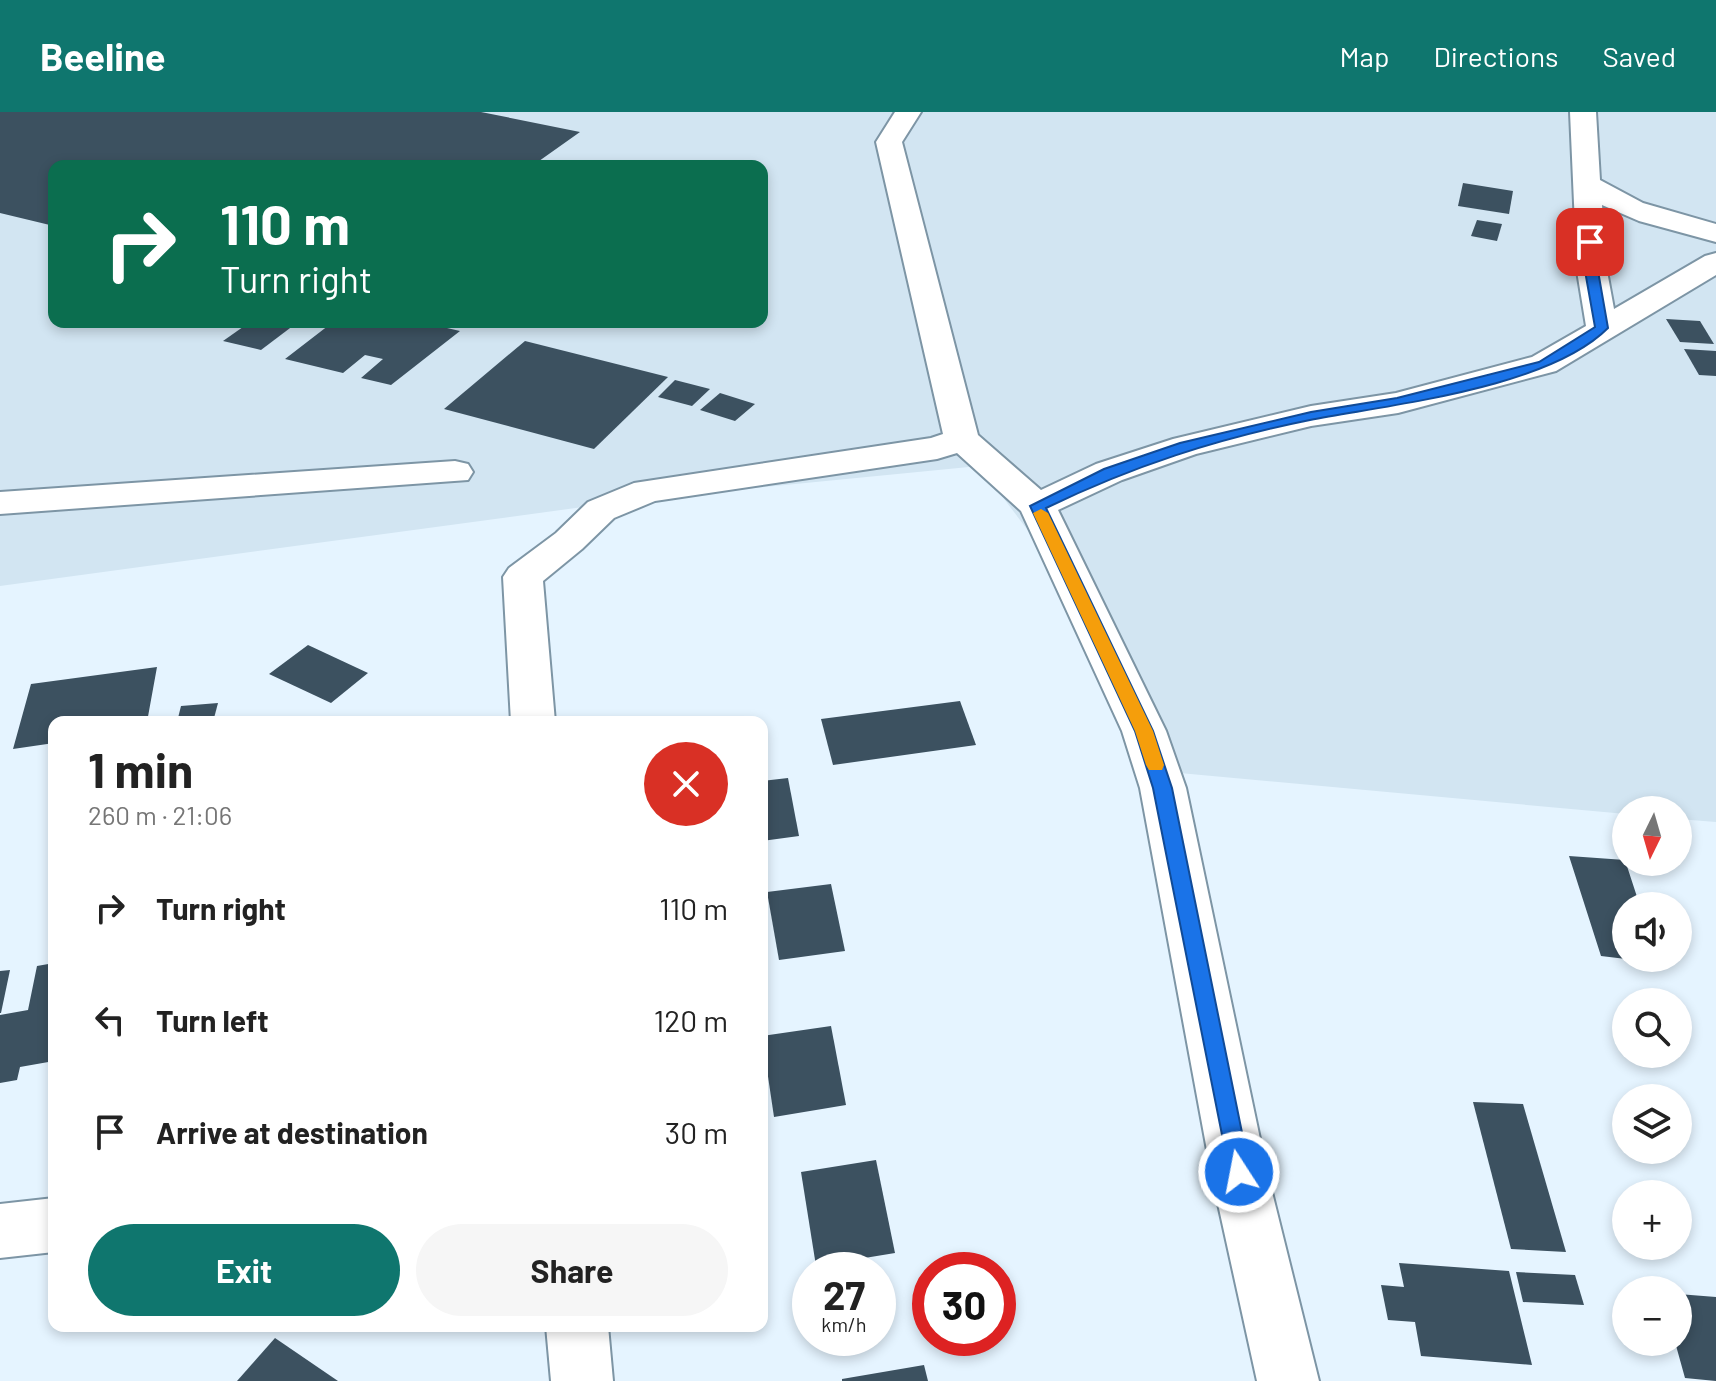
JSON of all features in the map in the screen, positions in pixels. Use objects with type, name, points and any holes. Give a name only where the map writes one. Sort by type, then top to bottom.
[{"type":"street","points":[[908,112],[889,142],[962,439],[1037,506],[1144,731],[1163,788],[1239,1172],[1288,1381]]},
{"type":"street","points":[[1583,112],[1592,271],[1602,328]]},
{"type":"street","points":[[1587,183],[1615,203],[1651,217],[1716,233]]},
{"type":"street","points":[[1037,506],[1109,472],[1185,446],[1311,416],[1398,403],[1544,364],[1716,262]]},
{"type":"street","points":[[533,716],[523,577],[569,541],[601,510],[647,491],[937,448],[962,439]]},
{"type":"street","points":[[0,503],[455,472]]},
{"type":"street","points":[[0,1231],[48,1226]]},
{"type":"street","points":[[578,1332],[582,1381]]},
{"type":"shaded area","points":[[0,112],[1716,112],[1716,822],[1692,820],[1692,796],[1612,796],[1612,813],[1136,769],[1074,591],[979,466],[642,499],[0,586]]},
{"type":"building","points":[[0,112],[481,112],[580,132],[540,160],[48,160],[48,225],[0,213]]},
{"type":"building","points":[[1463,183],[1513,191],[1509,214],[1458,206]]},
{"type":"building","points":[[1477,220],[1502,224],[1497,241],[1471,236]]},
{"type":"building","points":[[1666,319],[1700,321],[1714,344],[1680,342]]},
{"type":"building","points":[[241,328],[290,328],[261,350],[223,341]]},
{"type":"building","points":[[325,328],[447,328],[460,331],[391,385],[361,378],[383,359],[365,355],[343,373],[285,359]]},
{"type":"building","points":[[525,341],[668,377],[594,449],[444,409]]},
{"type":"building","points":[[1684,349],[1716,351],[1716,376],[1699,375]]},
{"type":"building","points":[[675,380],[710,389],[692,406],[658,397]]},
{"type":"building","points":[[720,393],[755,404],[735,421],[700,410]]},
{"type":"building","points":[[308,645],[368,673],[331,703],[269,674]]},
{"type":"building","points":[[157,667],[148,716],[48,716],[48,744],[13,749],[31,684]]},
{"type":"building","points":[[960,701],[976,745],[833,765],[821,719]]},
{"type":"building","points":[[218,703],[215,716],[178,716],[181,706]]},
{"type":"building","points":[[788,778],[799,836],[768,840],[768,780]]},
{"type":"building","points":[[1569,856],[1612,859],[1612,876],[1630,876],[1635,892],[1612,892],[1612,957],[1601,956]]},
{"type":"building","points":[[831,884],[845,951],[779,960],[768,892]]},
{"type":"building","points":[[48,964],[48,1062],[20,1067],[17,1080],[0,1083],[0,1015],[28,1010],[37,966]]},
{"type":"building","points":[[10,970],[1,1013],[0,1013],[0,971]]},
{"type":"building","points":[[831,1026],[846,1105],[774,1117],[768,1076],[768,1035]]},
{"type":"building","points":[[1473,1102],[1523,1104],[1566,1252],[1511,1249]]},
{"type":"building","points":[[876,1160],[895,1252],[814,1252],[801,1172]]},
{"type":"building","points":[[1399,1263],[1509,1271],[1532,1365],[1421,1356],[1415,1322],[1388,1320],[1381,1285],[1404,1287]]},
{"type":"building","points":[[1516,1272],[1575,1275],[1584,1305],[1523,1302]]},
{"type":"building","points":[[1692,1295],[1716,1297],[1716,1381],[1685,1378],[1679,1356],[1692,1356]]},
{"type":"building","points":[[275,1338],[338,1381],[237,1381]]},
{"type":"building","points":[[924,1365],[928,1381],[842,1381],[842,1379]]},
{"type":"slow traffic","points":[[1041,513],[1144,731],[1155,765]]},
{"type":"route","points":[[1239,1172],[1163,788],[1144,731],[1037,506],[1109,472],[1185,446],[1311,416],[1398,403],[1544,364],[1602,328],[1590,242]]}]
